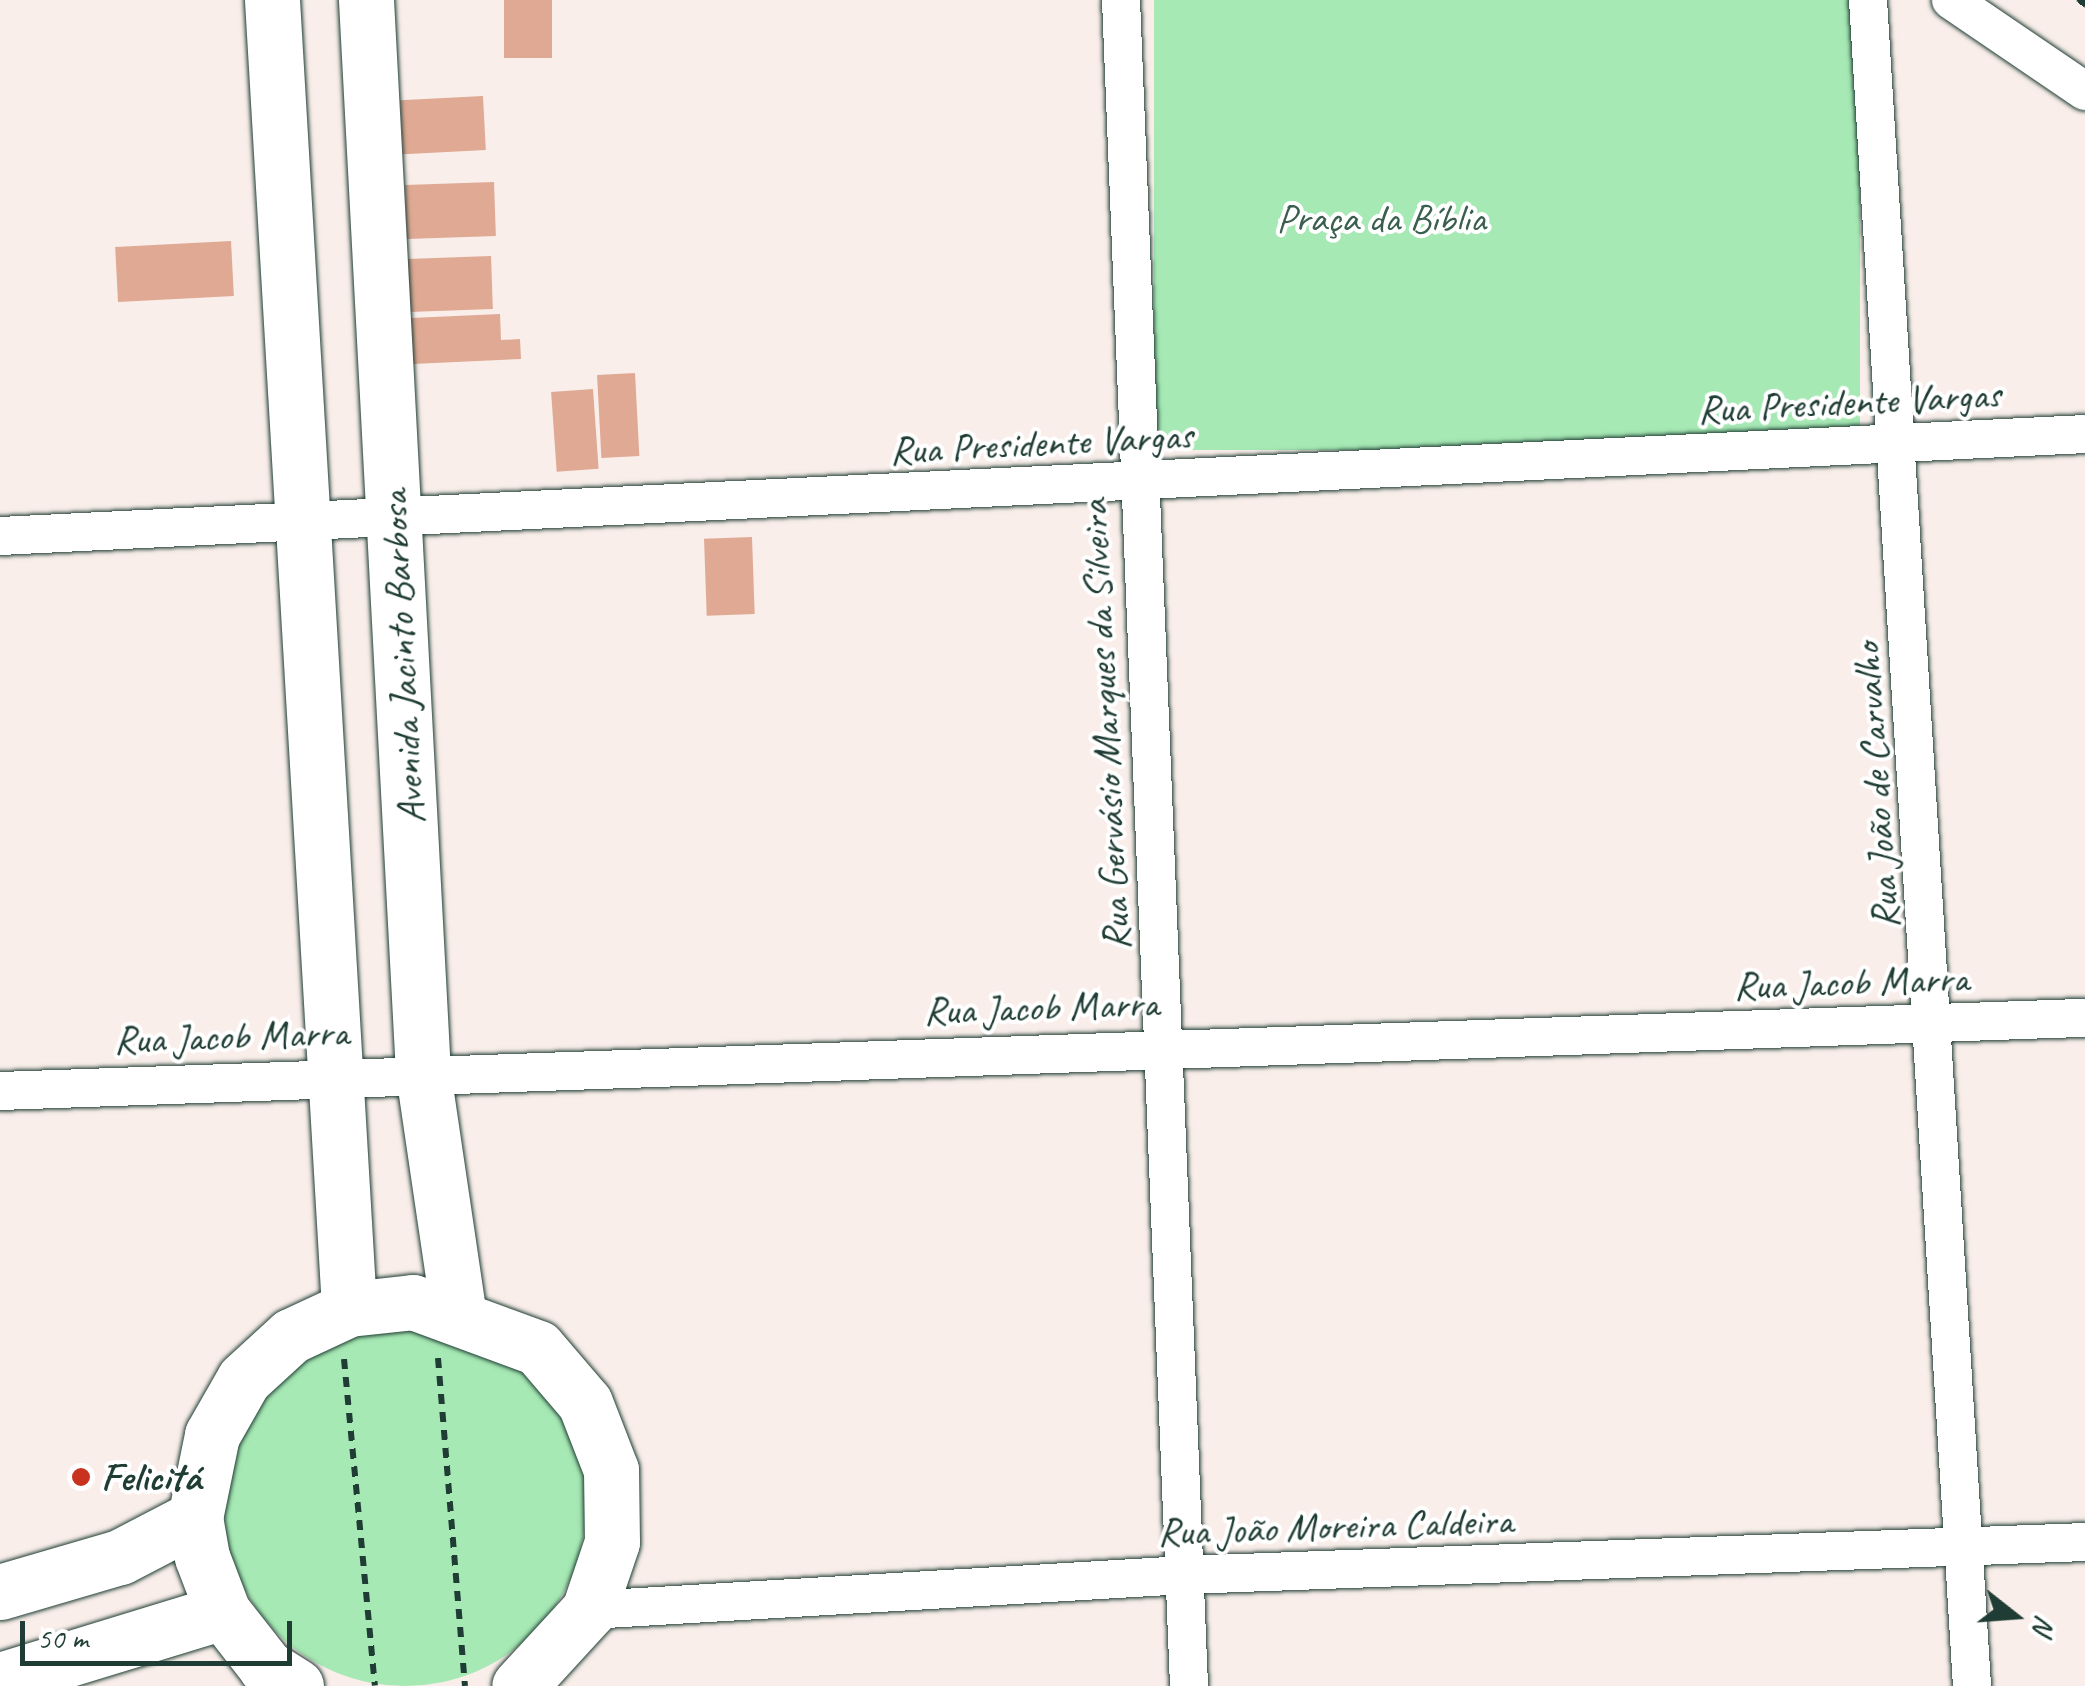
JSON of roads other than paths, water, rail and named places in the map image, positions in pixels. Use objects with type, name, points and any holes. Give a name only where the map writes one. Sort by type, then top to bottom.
[{"type":"main road","points":[[272,0],[331,1076],[349,1310]]},
{"type":"main road","name":"Avenida Jacinto Barbosa","points":[[366,0],[424,1074],[447,1308]]},
{"type":"main road","points":[[296,1686],[266,1667],[222,1612],[195,1518],[212,1435],[244,1379],[291,1336],[349,1310],[447,1308],[538,1348],[585,1402],[610,1470],[612,1524],[589,1610],[519,1686]]},
{"type":"main road","points":[[0,1592],[120,1557],[195,1518]]},
{"type":"main road","points":[[0,1680],[222,1612]]},
{"type":"street","name":"Rua Gervásio Marques da Silveira","points":[[1122,0],[1189,1686]]},
{"type":"street","name":"Rua João de Carvalho","points":[[1868,0],[1936,1025],[1972,1686]]},
{"type":"street","points":[[1951,0],[2085,92]]},
{"type":"street","name":"Rua Presidente Vargas","points":[[0,536],[1139,485],[2085,434]]},
{"type":"street","name":"Rua Jacob Marra","points":[[0,1091],[331,1076],[2085,1018]]},
{"type":"street","name":"Rua João Moreira Caldeira","points":[[589,1610],[1186,1576],[2085,1542]]},
{"type":"railway","points":[[2081,0],[2085,3]]},
{"type":"place","name":"Felicitá","points":[[81,1477]]},
{"type":"park label","name":"Praça da Bíblia","points":[[1381,218]]}]
